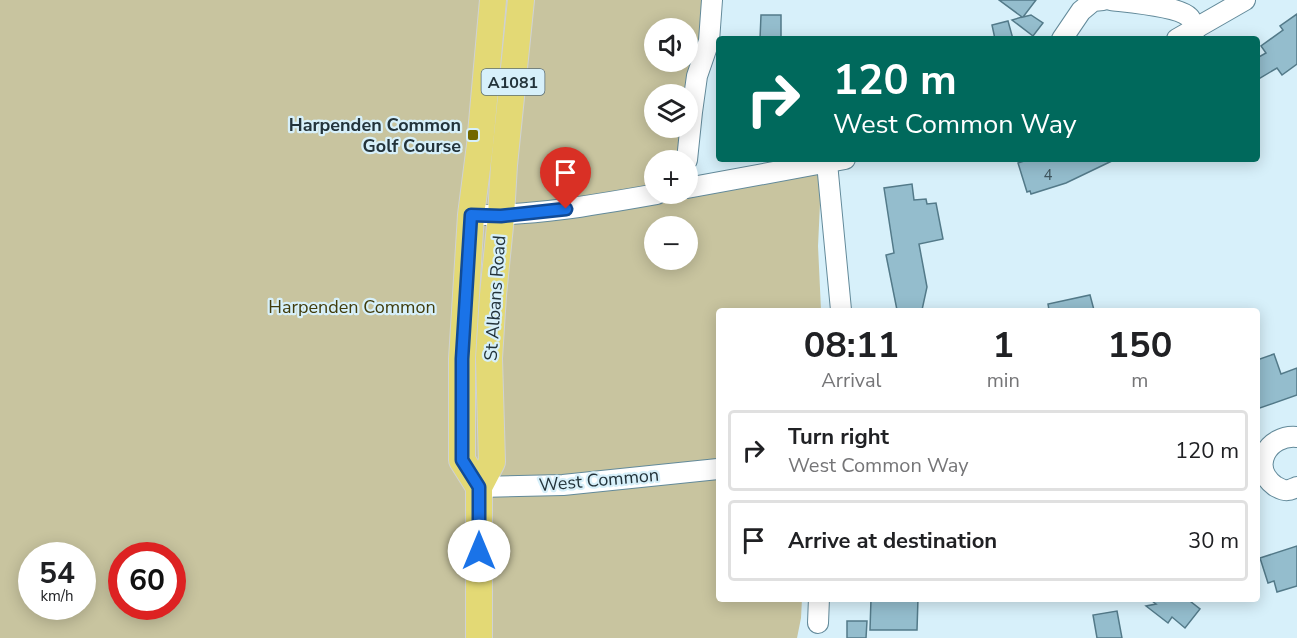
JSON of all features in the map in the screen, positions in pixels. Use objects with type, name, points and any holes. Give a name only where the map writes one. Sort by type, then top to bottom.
[{"type":"main road","name":"St Albans Road","points":[[479,487],[462,460],[462,359],[471,215],[480,145],[493,0]]},
{"type":"main road","name":"St Albans Road","points":[[479,638],[479,487],[492,462],[489,358],[504,165],[521,0]]},
{"type":"street","points":[[688,150],[698,76],[709,41],[712,0]]},
{"type":"street","points":[[1064,36],[1081,11],[1093,0],[1103,0]]},
{"type":"street","points":[[1111,0],[1180,11],[1188,17],[1196,29]]},
{"type":"street","points":[[1183,36],[1245,0]]},
{"type":"street","points":[[698,186],[830,162]]},
{"type":"street","points":[[836,162],[841,308]]},
{"type":"street","points":[[471,215],[501,216],[549,212],[644,196]]},
{"type":"street","points":[[1297,437],[1280,440],[1271,445],[1263,458],[1263,467],[1272,484],[1280,489],[1287,490],[1297,487]]},
{"type":"street","name":"West Common","points":[[479,487],[563,485],[716,469]]},
{"type":"street","points":[[818,623],[819,602]]},
{"type":"green space","name":"Harpenden Common","points":[[0,0],[704,0],[698,68],[698,18],[644,18],[644,72],[698,72],[697,84],[644,84],[644,138],[692,138],[691,150],[644,150],[644,204],[698,204],[698,181],[822,162],[818,246],[821,308],[716,308],[716,602],[802,602],[797,638],[0,638]]},
{"type":"building","points":[[999,0],[1036,0],[1023,17],[1031,15],[1043,23],[1033,36],[1012,20],[1022,17]]},
{"type":"building","points":[[1297,14],[1297,64],[1282,75],[1277,68],[1260,78],[1260,56],[1266,53],[1261,46],[1283,30],[1280,26]]},
{"type":"building","points":[[761,15],[781,15],[781,36],[760,36]]},
{"type":"building","points":[[1008,21],[1012,36],[994,36],[992,25]]},
{"type":"building","points":[[1110,162],[1066,183],[1031,194],[1030,191],[1027,192],[1018,163]]},
{"type":"building","points":[[912,184],[914,200],[926,199],[927,204],[936,203],[943,239],[919,244],[927,287],[922,308],[897,308],[886,255],[894,253],[884,188]]},
{"type":"building","points":[[1090,295],[1093,308],[1049,308],[1048,304]]},
{"type":"building","points":[[1274,354],[1281,374],[1297,368],[1297,395],[1260,408],[1260,359]]},
{"type":"building","points":[[1297,546],[1297,586],[1277,592],[1274,581],[1268,583],[1260,558]]},
{"type":"building","points":[[871,602],[918,602],[917,630],[870,630]]},
{"type":"building","points":[[1153,602],[1191,602],[1200,609],[1185,628],[1172,617],[1168,623],[1146,606],[1156,604]]},
{"type":"building","points":[[1117,611],[1122,638],[1097,638],[1093,615]]},
{"type":"building","points":[[847,621],[867,621],[866,638],[847,638]]},
{"type":"place","name":"Harpenden Common Golf Course","points":[[473,135]]},
{"type":"route","points":[[479,551],[479,487],[462,460],[462,359],[471,215],[501,216],[566,209]]}]
